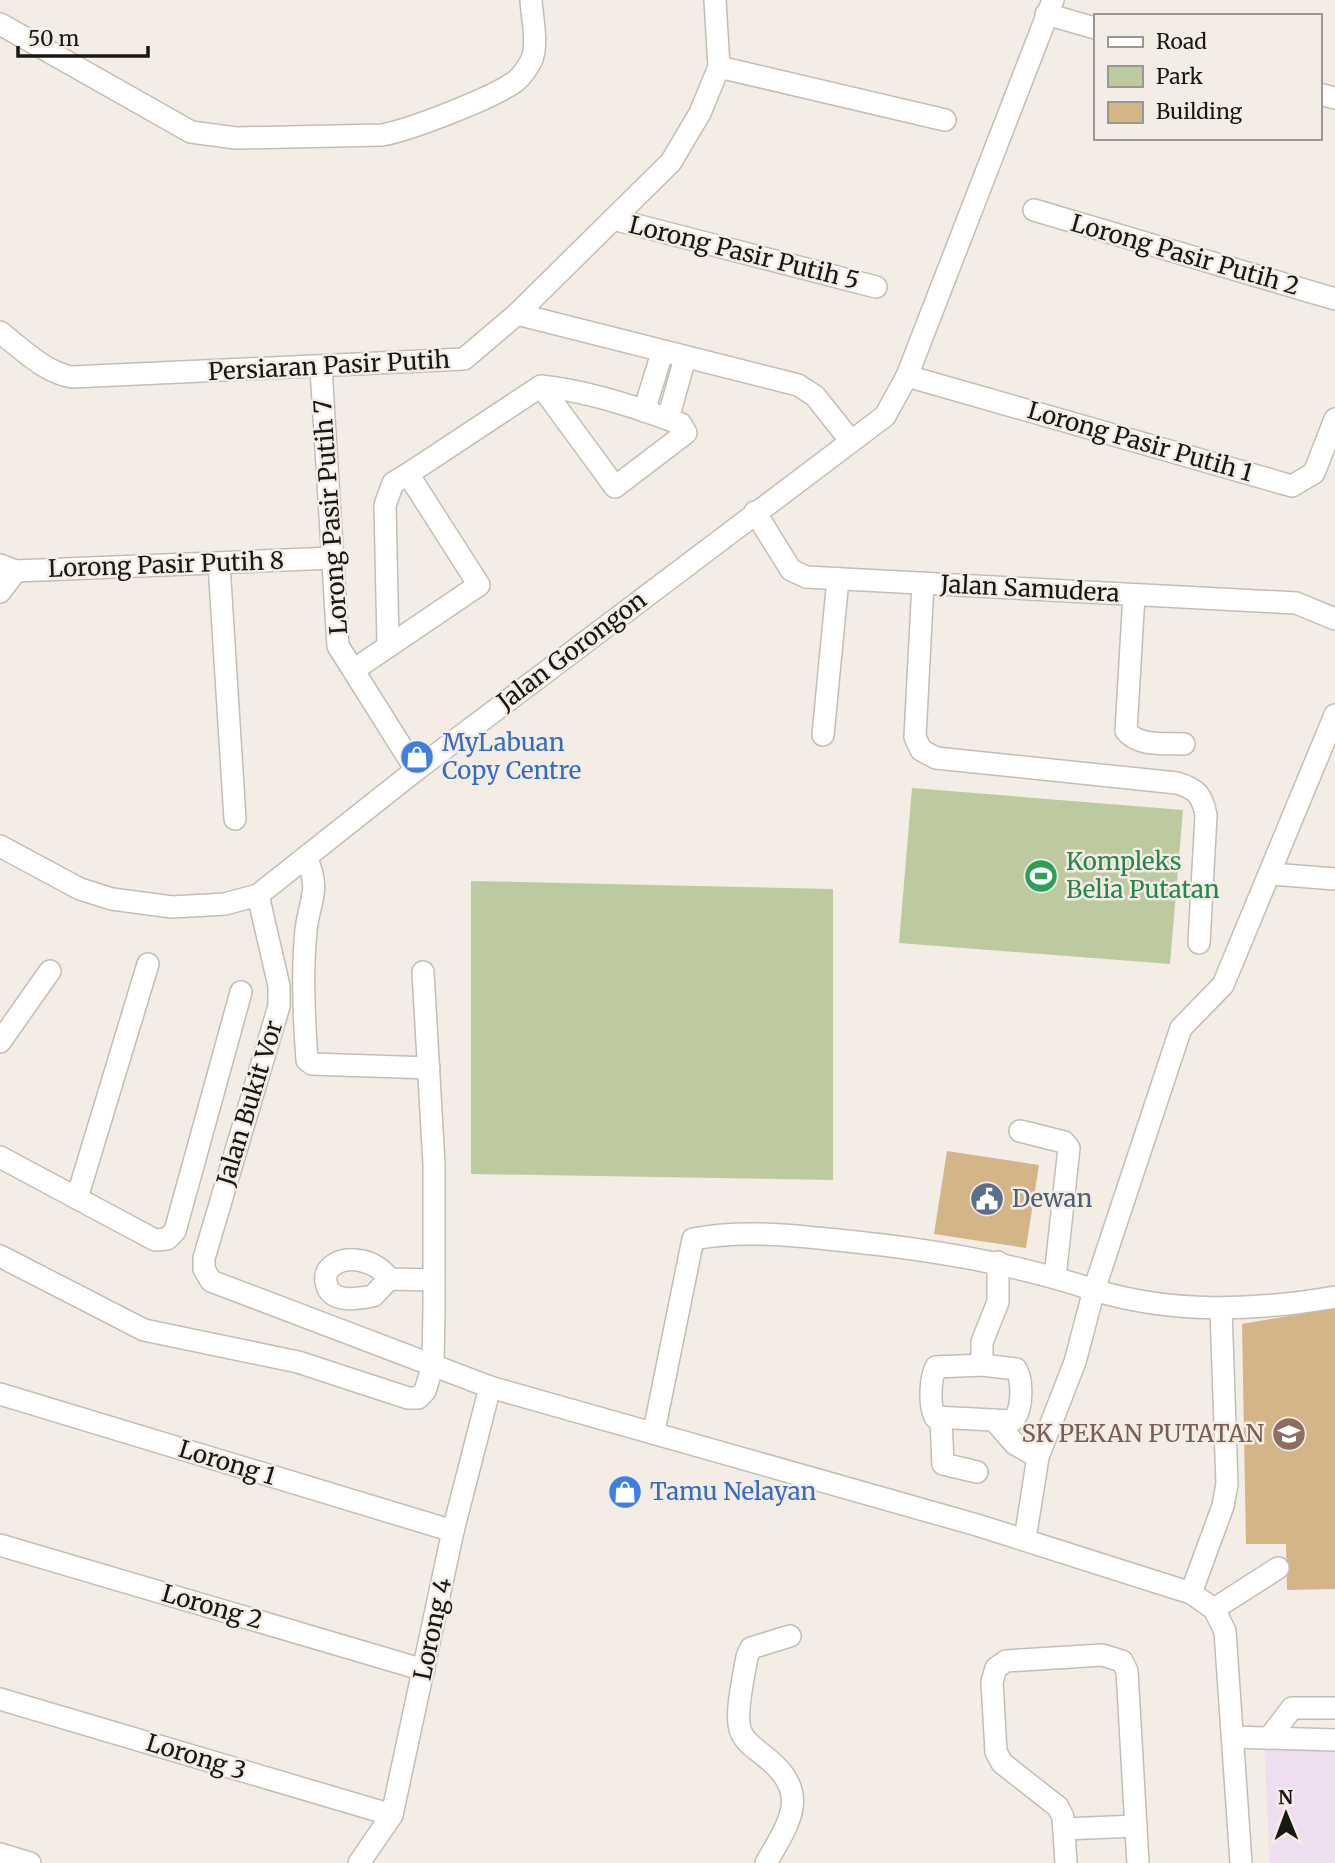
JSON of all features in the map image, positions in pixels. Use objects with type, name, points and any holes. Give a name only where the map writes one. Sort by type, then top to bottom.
[{"type":"street","points":[[0,24],[191,132],[236,138],[382,135],[398,132],[454,110],[516,80],[532,60],[534,47],[531,0]]},
{"type":"street","name":"Persiaran Pasir Putih","points":[[0,332],[57,375],[72,377],[321,368],[464,359],[517,314],[671,162],[700,113],[719,67],[715,0]]},
{"type":"street","points":[[1050,7],[1094,28]]},
{"type":"street","name":"Jalan Gorongon","points":[[258,895],[416,770],[754,512],[885,416],[907,376],[1050,7]]},
{"type":"street","points":[[719,67],[945,120]]},
{"type":"street","name":"Lorong Pasir Putih 2","points":[[1034,211],[1335,299]]},
{"type":"street","name":"Lorong Pasir Putih 5","points":[[612,219],[876,287]]},
{"type":"street","points":[[517,314],[662,353],[798,385],[815,396],[850,440]]},
{"type":"street","points":[[644,411],[662,353]]},
{"type":"street","points":[[668,419],[685,358]]},
{"type":"street","name":"Lorong Pasir Putih 7","points":[[321,368],[338,646],[355,669],[416,770]]},
{"type":"street","name":"Lorong Pasir Putih 1","points":[[907,376],[1292,486],[1314,473],[1335,419]]},
{"type":"street","points":[[388,644],[385,505],[393,484],[541,386],[563,388],[644,411],[681,424],[686,433],[615,487],[541,386]]},
{"type":"street","points":[[355,669],[388,644],[479,585],[408,474]]},
{"type":"street","name":"Jalan Samudera","points":[[754,512],[791,570],[806,577],[1296,603],[1335,619]]},
{"type":"street","name":"Lorong Pasir Putih 8","points":[[8,568],[219,564],[333,558]]},
{"type":"street","points":[[219,564],[235,819]]},
{"type":"street","points":[[0,592],[8,568]]},
{"type":"street","points":[[824,735],[838,579]]},
{"type":"street","points":[[923,583],[915,737],[921,750],[936,758],[1178,783],[1195,788],[1203,799],[1206,815],[1199,943]]},
{"type":"street","points":[[1134,595],[1126,731],[1133,739],[1144,742],[1184,744]]},
{"type":"street","points":[[1025,1539],[1038,1457],[1075,1363],[1094,1290],[1181,1028],[1223,985],[1272,874],[1335,715]]},
{"type":"street","points":[[1,848],[80,889],[112,899],[172,907],[225,904],[258,895]]},
{"type":"street","points":[[306,857],[315,881],[315,894],[306,929],[307,1060],[312,1064],[429,1068]]},
{"type":"street","points":[[1272,874],[1335,879]]},
{"type":"street","name":"Jalan Bukit Vor","points":[[258,895],[279,986],[279,1006],[204,1258],[204,1269],[211,1281],[490,1387],[654,1430],[1025,1539],[1191,1593],[1214,1609]]},
{"type":"street","points":[[77,1198],[148,964]]},
{"type":"street","points":[[0,1042],[50,971]]},
{"type":"street","points":[[0,1256],[144,1330],[298,1362],[408,1398],[418,1398],[425,1391],[433,1365],[434,1164],[424,972]]},
{"type":"street","points":[[0,1157],[155,1240],[167,1238],[174,1231],[241,992]]},
{"type":"street","points":[[1020,1131],[1064,1142],[1069,1148],[1055,1277]]},
{"type":"street","points":[[654,1430],[693,1239],[738,1233],[781,1234],[946,1252],[998,1262],[1141,1302],[1221,1309],[1278,1306],[1335,1297]]},
{"type":"street","points":[[982,1365],[982,1342],[998,1302],[998,1262]]},
{"type":"street","points":[[389,1279],[434,1280]]},
{"type":"street","points":[[1191,1593],[1223,1506],[1227,1483],[1221,1309]]},
{"type":"street","points":[[982,1365],[1010,1366],[1020,1375],[1017,1417],[1012,1420],[994,1420],[935,1417],[932,1411],[932,1374],[936,1367],[982,1365]]},
{"type":"street","name":"Lorong 4","points":[[359,1863],[392,1815],[453,1531],[490,1387]]},
{"type":"street","name":"Lorong 1","points":[[0,1394],[453,1531]]},
{"type":"street","points":[[942,1419],[943,1464],[977,1472]]},
{"type":"street","points":[[994,1420],[1015,1444],[1038,1457]]},
{"type":"street","name":"Lorong 2","points":[[0,1545],[424,1670]]},
{"type":"street","points":[[1241,1863],[1225,1631],[1214,1609],[1278,1568]]},
{"type":"street","points":[[766,1863],[785,1829],[792,1808],[791,1787],[786,1773],[747,1742],[738,1723],[747,1657],[751,1648],[790,1636]]},
{"type":"street","points":[[1066,1863],[1063,1817],[1058,1807],[1002,1763],[996,1752],[992,1682],[996,1668],[1006,1661],[1102,1655],[1122,1661],[1127,1671],[1138,1863]]},
{"type":"street","name":"Lorong 3","points":[[0,1699],[392,1815]]},
{"type":"street","points":[[1269,1738],[1292,1709],[1335,1708]]},
{"type":"street","points":[[1233,1737],[1335,1740]]},
{"type":"street","points":[[1064,1829],[1136,1826]]},
{"type":"street","points":[[0,1854],[30,1863]]},
{"type":"shaded area","points":[[1335,1744],[1335,1863],[1270,1863],[1264,1745]]},
{"type":"green space","name":"Kompleks Belia Putatan","points":[[912,788],[1183,810],[1170,964],[899,943]]},
{"type":"green space","points":[[471,881],[833,889],[833,1180],[471,1174]]},
{"type":"building","name":"Dewan","points":[[947,1151],[1039,1165],[1026,1248],[934,1234]]},
{"type":"building","name":"SK PEKAN PUTATAN","points":[[1335,1308],[1335,1589],[1287,1590],[1286,1544],[1246,1544],[1242,1324]]},
{"type":"place","name":"MyLabuan Copy Centre","points":[[417,757]]},
{"type":"place","name":"Kompleks Belia Putatan","points":[[1041,876]]},
{"type":"place","name":"Dewan","points":[[987,1199]]},
{"type":"place","name":"SK PEKAN PUTATAN","points":[[1289,1434]]},
{"type":"place","name":"Tamu Nelayan","points":[[625,1492]]}]
